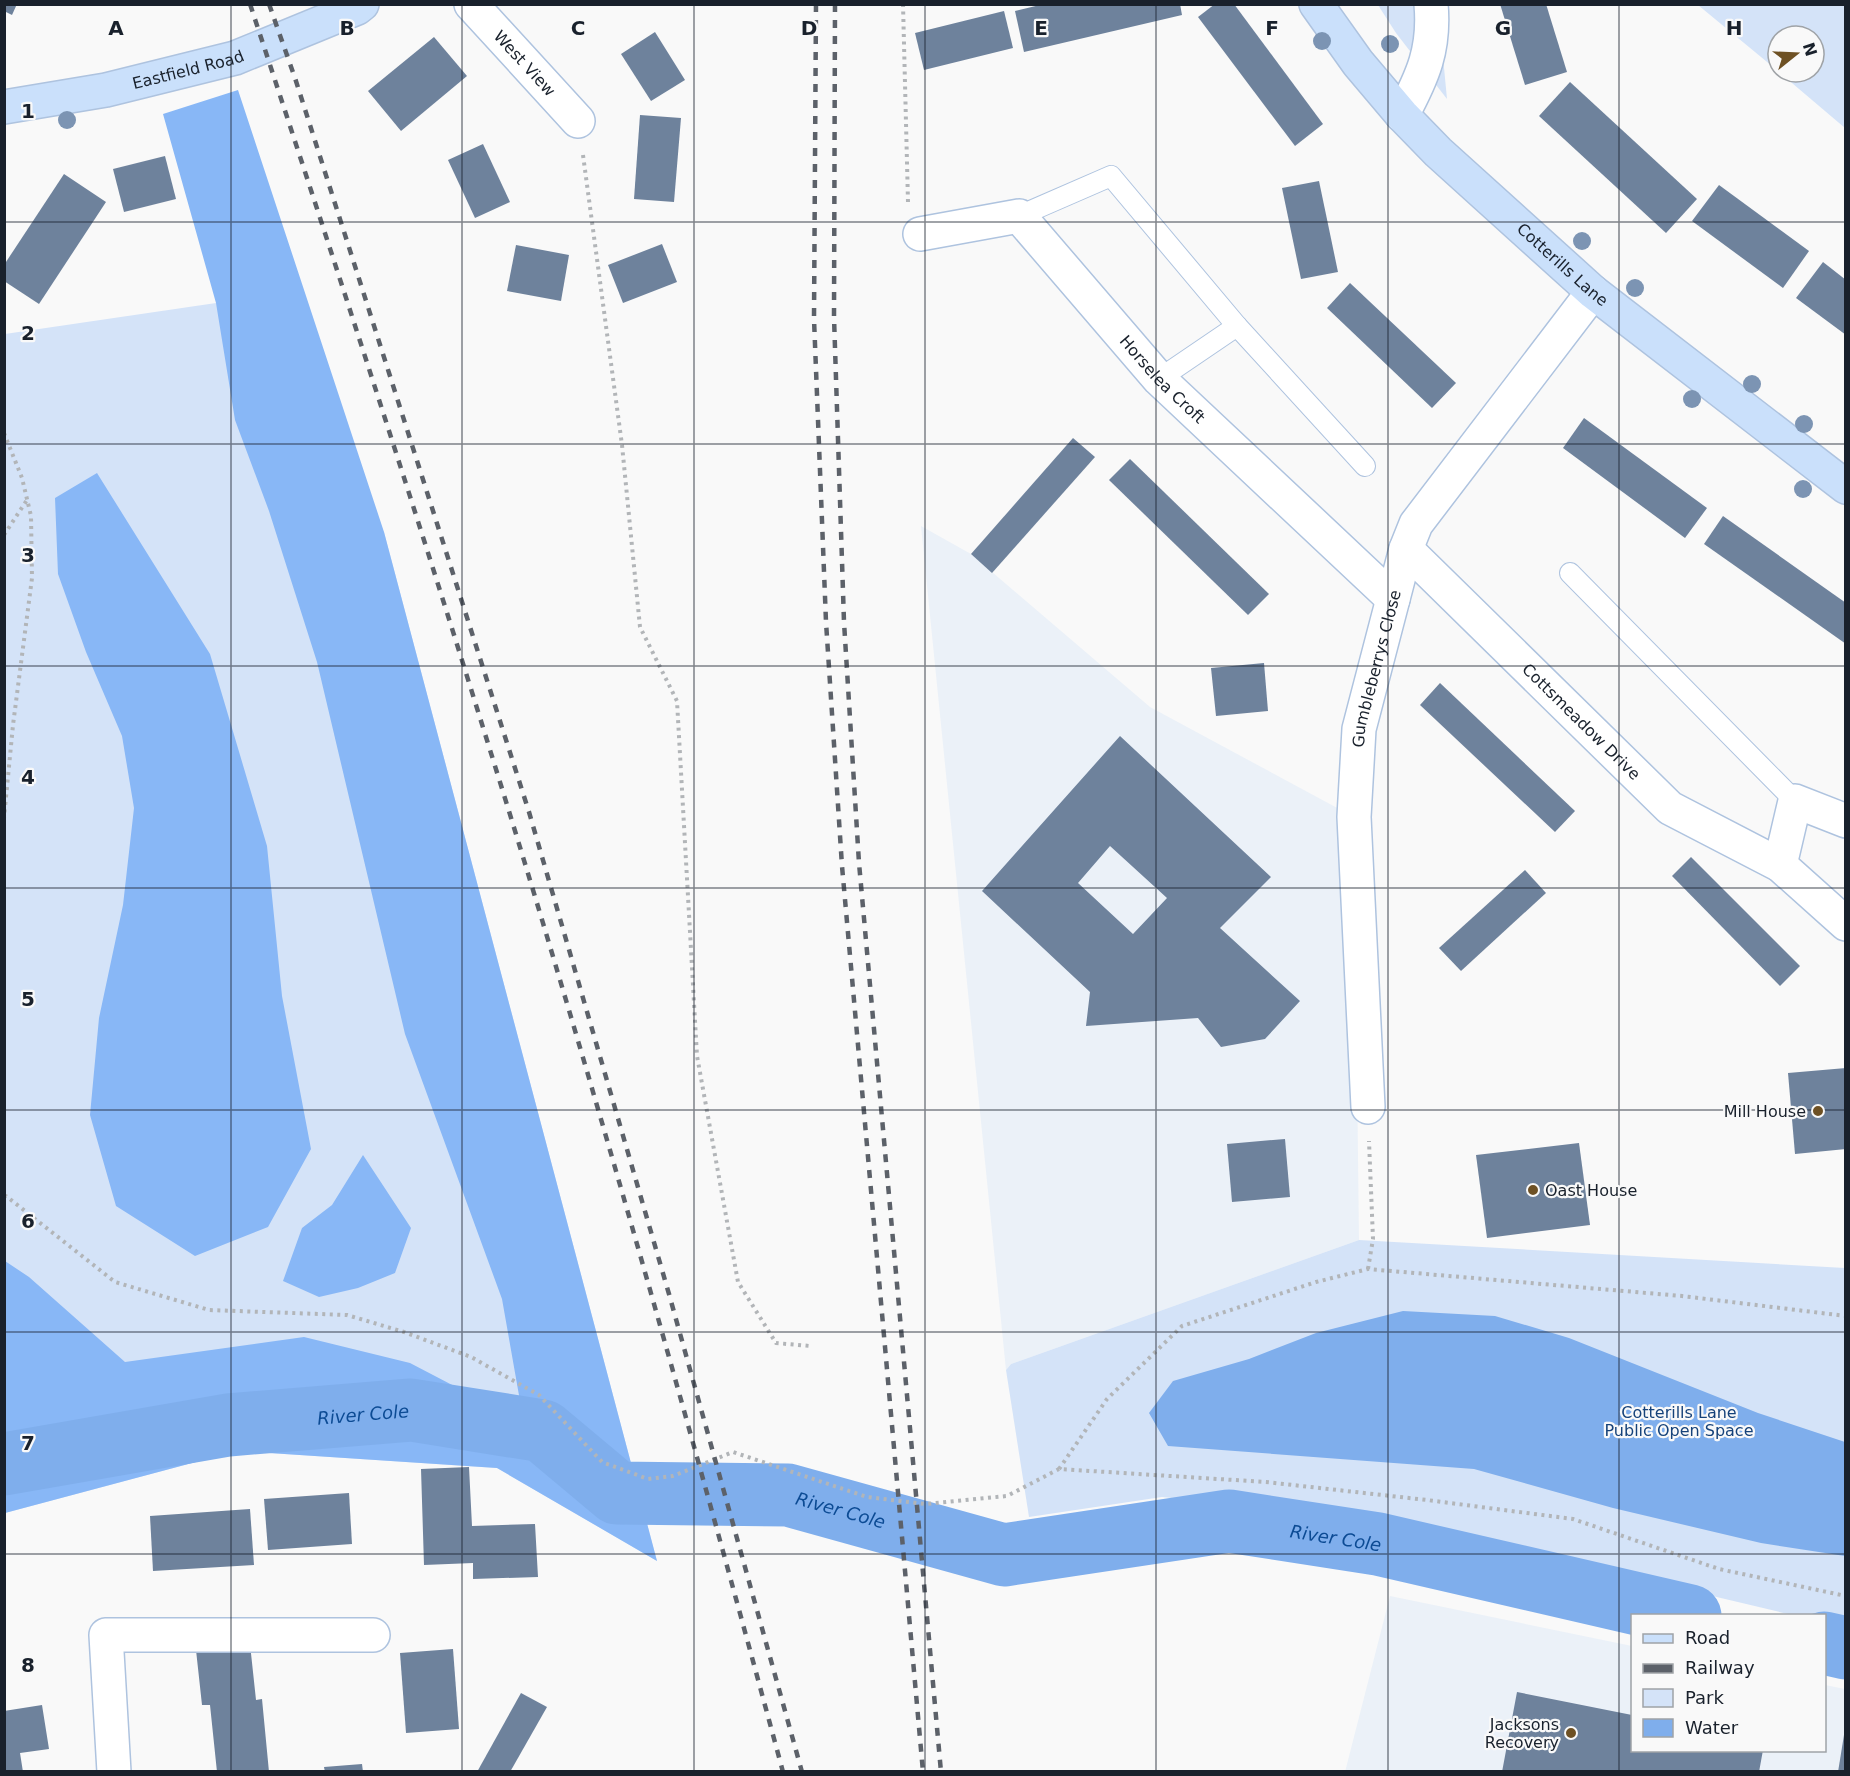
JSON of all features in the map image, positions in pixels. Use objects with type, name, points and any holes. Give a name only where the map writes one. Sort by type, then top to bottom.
[{"type":"street","name":"Eastfield Road","points":[[4,107],[106,90],[235,58],[362,4]]},
{"type":"street","name":"West View","points":[[471,4],[578,121]]},
{"type":"street","name":"Cotterills Lane","points":[[1316,4],[1358,63],[1402,115],[1438,152],[1593,292],[1845,487]]},
{"type":"street","points":[[1402,115],[1416,90],[1432,46],[1431,4]]},
{"type":"street","points":[[920,234],[1019,216]]},
{"type":"street","name":"Horselea Croft","points":[[1019,216],[1159,378],[1393,600]]},
{"type":"street","name":"Gumbleberrys Close","points":[[1368,1107],[1354,817],[1359,729],[1406,549],[1416,524],[1593,292]]},
{"type":"street","name":"Cottsmeadow Drive","points":[[1406,549],[1670,808],[1780,865],[1845,924]]},
{"type":"street","points":[[1780,865],[1795,801],[1845,821]]},
{"type":"street","points":[[114,1772],[106,1635],[373,1635]]},
{"type":"lane","points":[[1019,216],[1111,176],[1237,326],[1365,466]]},
{"type":"lane","points":[[1159,378],[1237,326]]},
{"type":"lane","points":[[1570,573],[1795,801]]},
{"type":"path","points":[[903,4],[908,217],[920,234]]},
{"type":"path","points":[[578,121],[622,446],[640,627],[677,701],[697,1056],[738,1282],[776,1343],[810,1346]]},
{"type":"path","points":[[4,433],[22,478],[31,516],[33,578],[13,724],[4,818]]},
{"type":"path","points":[[4,535],[27,499]]},
{"type":"path","points":[[1368,1107],[1373,1239],[1368,1269]]},
{"type":"path","points":[[5,1196],[115,1282],[209,1310],[347,1315],[404,1332],[471,1357],[539,1395],[602,1462],[648,1479],[673,1476],[733,1452],[867,1497],[925,1504],[1007,1496],[1059,1469],[1107,1399],[1182,1326],[1316,1282],[1368,1269],[1682,1296],[1845,1316]]},
{"type":"path","points":[[1059,1469],[1266,1482],[1573,1519],[1719,1569],[1845,1596]]},
{"type":"shaded area","points":[[238,90],[384,532],[657,1561],[497,1468],[237,1451],[5,1513],[5,1261],[29,1277],[125,1362],[304,1337],[410,1363],[479,1399],[520,1401],[502,1299],[405,1034],[317,662],[269,511],[235,420],[216,303],[163,114]]},
{"type":"shaded area","points":[[97,473],[210,654],[267,846],[282,996],[311,1149],[268,1227],[195,1256],[116,1206],[90,1115],[99,1018],[123,905],[134,808],[122,736],[86,652],[58,574],[55,498]]},
{"type":"shaded area","points":[[921,526],[971,554],[1150,707],[1354,817],[1359,1240],[1011,1364],[1006,1370]]},
{"type":"shaded area","points":[[363,1155],[411,1228],[395,1273],[358,1288],[319,1297],[283,1281],[302,1228],[332,1205]]},
{"type":"shaded area","points":[[1390,1596],[1631,1646],[1631,1752],[1826,1752],[1826,1685],[1845,1689],[1845,1771],[1345,1772]]},
{"type":"green space","points":[[1378,5],[1438,5],[1447,99],[1396,33]]},
{"type":"green space","points":[[1698,5],[1845,5],[1845,128],[1793,84],[1826,84],[1826,24],[1766,24],[1766,61]]},
{"type":"green space","points":[[216,303],[384,532],[657,1561],[497,1468],[237,1451],[5,1513],[5,334]]},
{"type":"green space","name":"Cotterills Lane Public Open Space","points":[[1359,1240],[1845,1268],[1845,1623],[1826,1620],[1826,1614],[1788,1614],[1531,1553],[1345,1516],[1162,1497],[1029,1517],[1006,1370],[1011,1364]]},
{"type":"water","points":[[1403,1311],[1495,1316],[1569,1338],[1758,1413],[1845,1442],[1845,1556],[1761,1543],[1613,1508],[1474,1469],[1168,1446],[1149,1413],[1173,1381],[1249,1359],[1316,1333]]},
{"type":"building","points":[[4,4],[17,4],[12,15],[4,11]]},
{"type":"building","points":[[1044,4],[1180,4],[1182,15],[1024,52],[1015,11]]},
{"type":"building","points":[[1215,4],[1234,4],[1323,124],[1295,146],[1198,17]]},
{"type":"building","points":[[1500,4],[1546,4],[1567,72],[1525,85]]},
{"type":"building","points":[[1004,11],[1013,48],[924,70],[915,33]]},
{"type":"building","points":[[655,32],[685,80],[651,101],[621,54]]},
{"type":"building","points":[[434,37],[467,76],[401,131],[368,91]]},
{"type":"building","points":[[1570,82],[1697,199],[1666,233],[1539,116]]},
{"type":"building","points":[[640,115],[681,118],[674,202],[634,199]]},
{"type":"building","points":[[483,144],[510,202],[475,218],[448,160]]},
{"type":"building","points":[[165,156],[176,199],[124,212],[113,169]]},
{"type":"building","points":[[64,174],[106,202],[39,304],[4,281],[4,265]]},
{"type":"building","points":[[1319,181],[1338,272],[1301,279],[1282,188]]},
{"type":"building","points":[[1719,185],[1809,251],[1783,288],[1692,221]]},
{"type":"building","points":[[662,244],[677,282],[623,303],[608,265]]},
{"type":"building","points":[[516,245],[569,255],[561,301],[507,291]]},
{"type":"building","points":[[1823,262],[1846,280],[1846,335],[1796,298]]},
{"type":"building","points":[[1350,283],[1456,383],[1432,408],[1327,308]]},
{"type":"building","points":[[1584,418],[1707,508],[1685,538],[1563,448]]},
{"type":"building","points":[[1073,438],[1095,457],[992,573],[971,554]]},
{"type":"building","points":[[1130,459],[1269,594],[1248,615],[1109,480]]},
{"type":"building","points":[[1723,516],[1846,603],[1846,644],[1704,544]]},
{"type":"building","points":[[1264,663],[1268,711],[1216,716],[1211,668]]},
{"type":"building","points":[[1440,683],[1575,811],[1555,832],[1420,705]]},
{"type":"building","points":[[1120,736],[1271,877],[1220,928],[1300,1001],[1265,1039],[1221,1047],[1198,1018],[1086,1026],[1090,992],[982,891]],"holes":[[[1110,846],[1167,898],[1133,934],[1078,883]]]},
{"type":"building","points":[[1691,857],[1800,966],[1780,986],[1672,876]]},
{"type":"building","points":[[1525,870],[1546,893],[1461,971],[1439,948]]},
{"type":"building","name":"Mill House","points":[[1846,1068],[1846,1149],[1795,1154],[1788,1073]]},
{"type":"building","points":[[1285,1139],[1290,1197],[1232,1202],[1227,1144]]},
{"type":"building","name":"Oast House","points":[[1579,1143],[1590,1225],[1487,1238],[1476,1155]]},
{"type":"building","points":[[469,1467],[472,1526],[535,1524],[538,1577],[473,1579],[473,1563],[424,1565],[421,1469]]},
{"type":"building","points":[[349,1493],[352,1544],[268,1550],[264,1499]]},
{"type":"building","points":[[250,1509],[254,1565],[153,1571],[150,1516]]},
{"type":"building","points":[[250,1644],[256,1700],[262,1699],[269,1772],[217,1772],[210,1705],[202,1705],[196,1650]]},
{"type":"building","points":[[453,1649],[459,1729],[406,1733],[400,1653]]},
{"type":"building","name":"Jacksons Recovery","points":[[1517,1692],[1631,1715],[1631,1752],[1763,1752],[1759,1772],[1502,1772]]},
{"type":"building","points":[[521,1693],[547,1707],[510,1772],[477,1772]]},
{"type":"building","points":[[42,1705],[49,1749],[20,1753],[23,1772],[4,1772],[4,1711]]},
{"type":"building","points":[[1844,1735],[1846,1772],[1838,1772]]},
{"type":"building","points":[[362,1764],[363,1772],[325,1772],[324,1767]]},
{"type":"waterway","name":"River Cole","points":[[4,1464],[228,1425],[411,1410],[543,1431],[617,1493],[788,1495],[1004,1555],[1229,1521],[1378,1544],[1681,1614]]},
{"type":"waterway","name":"River Cole","points":[[1826,1643],[1846,1648]]},
{"type":"railway","points":[[250,4],[477,707],[544,928],[650,1288],[783,1772]]},
{"type":"railway","points":[[269,4],[295,78],[529,812],[669,1294],[802,1772]]},
{"type":"railway","points":[[816,4],[814,319],[826,622],[842,866],[923,1772]]},
{"type":"railway","points":[[835,4],[834,317],[844,622],[859,863],[941,1772]]},
{"type":"place","name":"Mill House","points":[[1818,1111]]},
{"type":"place","name":"Oast House","points":[[1533,1190]]},
{"type":"place","name":"Jacksons Recovery","points":[[1571,1733]]}]
